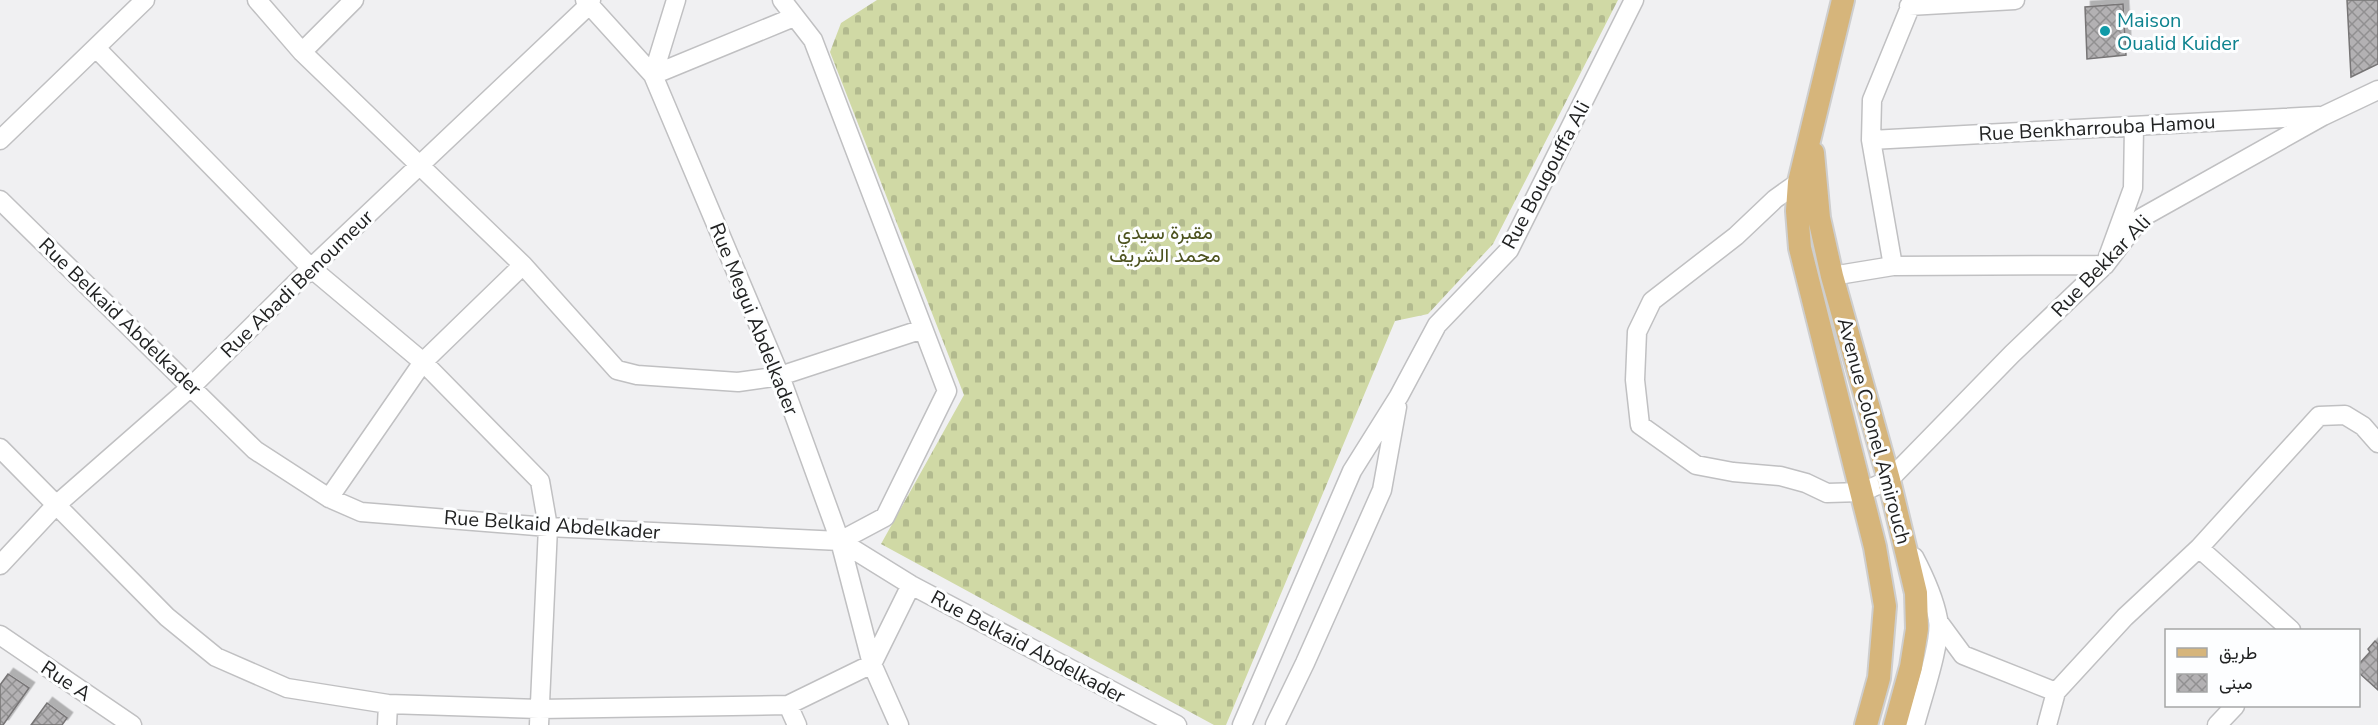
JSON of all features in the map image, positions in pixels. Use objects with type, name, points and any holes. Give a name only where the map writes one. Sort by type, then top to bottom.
[{"type":"main road","name":"Avenue Colonel Amirouch","points":[[1843,0],[1799,182],[1797,211],[1800,248],[1862,492],[1875,547],[1885,606],[1880,678],[1866,725]]},
{"type":"main road","name":"Avenue Colonel Amirouch","points":[[1811,137],[1819,218],[1832,276],[1889,480],[1916,593],[1917,629],[1911,667],[1895,725]]},
{"type":"street","points":[[0,140],[146,0]]},
{"type":"street","points":[[257,0],[302,52],[523,265],[617,370],[637,375],[738,382],[780,376],[923,329]]},
{"type":"street","points":[[302,52],[354,0]]},
{"type":"street","points":[[653,75],[676,0]]},
{"type":"street","points":[[782,0],[813,40],[946,391],[885,516],[840,541]]},
{"type":"street","name":"Rue Bougouffa Ali","points":[[1399,396],[1437,325],[1509,250],[1634,0]]},
{"type":"street","points":[[1893,266],[1871,140],[1872,100],[1911,3],[2015,0]]},
{"type":"street","name":"Rue Megui Abdelkader","points":[[590,1],[653,75],[780,376],[840,541],[872,664],[900,725]]},
{"type":"street","name":"Rue Abadi Benoumeur","points":[[0,566],[56,506],[192,386],[311,268],[421,166],[590,1]]},
{"type":"street","points":[[653,75],[794,17]]},
{"type":"street","points":[[97,49],[311,268],[423,362],[540,481],[548,527],[539,717]]},
{"type":"street","name":"Rue Bekkar Ali","points":[[1862,492],[1889,480],[2012,354],[2105,265],[2141,218],[2323,116],[2378,90]]},
{"type":"street","name":"Rue Benkharrouba Hamou","points":[[1871,140],[2323,116]]},
{"type":"street","points":[[1832,276],[1893,266],[2105,265],[2133,188],[2134,126]]},
{"type":"street","points":[[1799,182],[1775,199],[1736,236],[1652,302],[1637,332],[1635,380],[1640,424],[1696,465],[1733,472],[1780,476],[1806,483],[1827,493],[1862,492]]},
{"type":"street","name":"Rue Belkaid Abdelkader","points":[[0,200],[255,450],[329,498],[361,512],[548,527],[840,541],[911,585],[1148,719],[1177,725]]},
{"type":"street","points":[[329,498],[423,362],[523,265]]},
{"type":"street","points":[[1242,725],[1352,471],[1399,396]]},
{"type":"street","points":[[1275,725],[1382,490],[1399,396]]},
{"type":"street","points":[[2047,725],[2056,692],[2125,617],[2199,548],[2319,416],[2345,415],[2363,426],[2378,443]]},
{"type":"street","points":[[0,448],[167,617],[216,657],[287,688],[388,704],[539,717],[788,705],[872,664],[911,585]]},
{"type":"street","points":[[1902,533],[1922,572],[1938,621],[1963,655]]},
{"type":"street","points":[[2199,548],[2290,629]]},
{"type":"street","points":[[1914,725],[1934,656],[1938,621]]},
{"type":"street","name":"Rue A","points":[[0,635],[132,725]]},
{"type":"street","points":[[1934,656],[1963,655],[2056,692]]},
{"type":"street","points":[[387,725],[388,704]]},
{"type":"street","points":[[788,705],[797,725]]},
{"type":"street","points":[[2217,725],[2233,707]]},
{"type":"green space","name":"مقبرة سيدي محمد الشريف","points":[[877,0],[1618,0],[1493,244],[1428,314],[1395,321],[1226,725],[1214,725],[881,544],[964,395],[830,52],[841,23]]},
{"type":"building","points":[[2347,0],[2378,0],[2378,64],[2351,77]]},
{"type":"building","name":"Maison Oualid Kuider","points":[[2123,4],[2126,55],[2087,59],[2085,7]]},
{"type":"building","points":[[2375,641],[2378,644],[2378,690],[2360,674],[2360,663],[2370,652],[2368,649]]},
{"type":"building","points":[[8,674],[29,688],[3,725],[0,725],[0,685]]},
{"type":"building","points":[[47,703],[67,718],[62,725],[31,725]]},
{"type":"place","name":"Maison Oualid Kuider","points":[[2105,31]]}]
